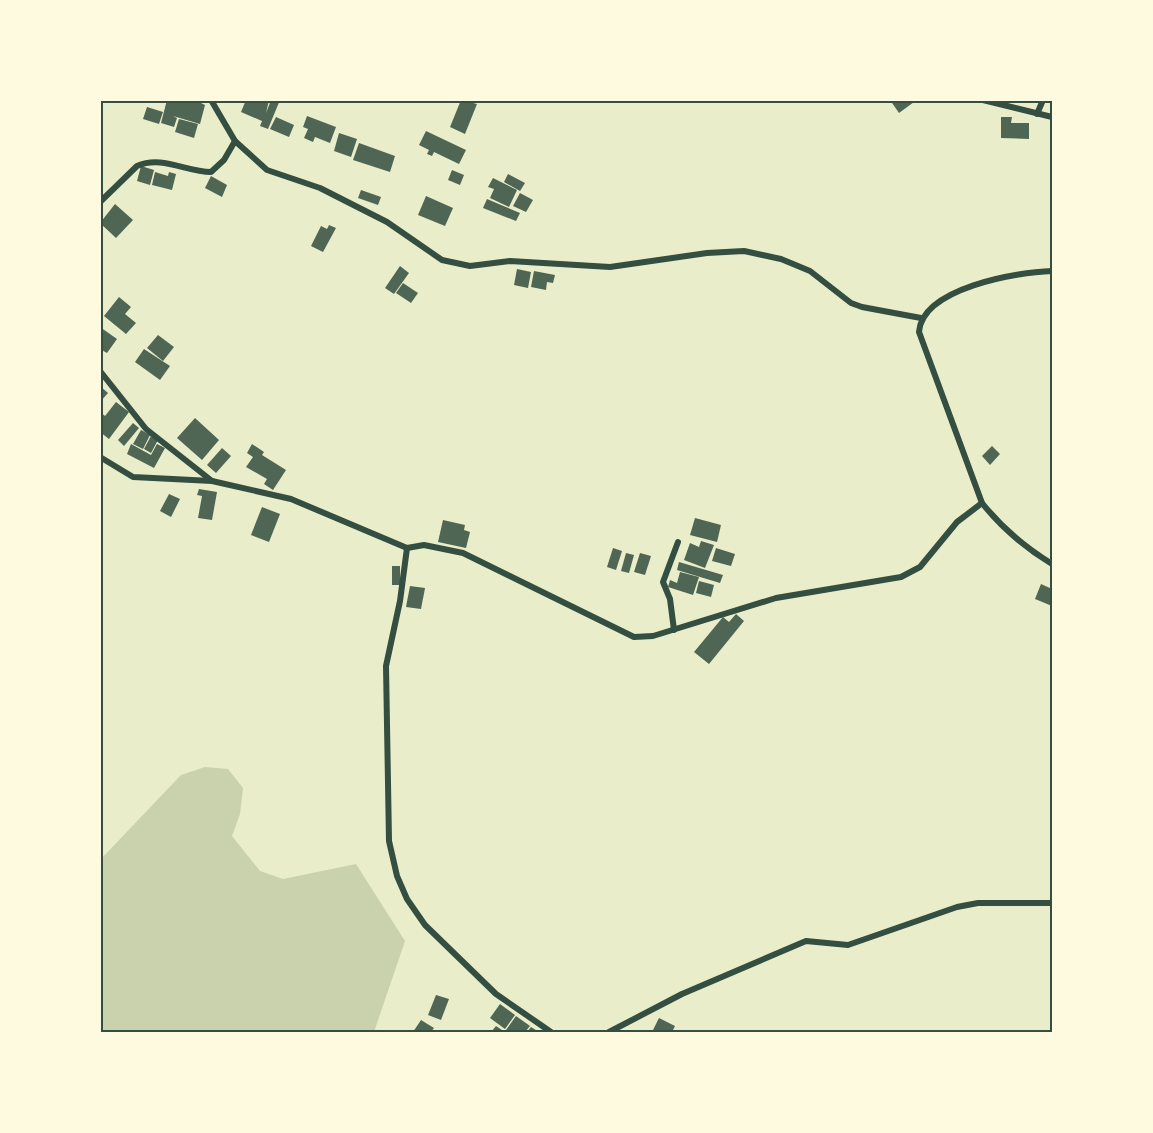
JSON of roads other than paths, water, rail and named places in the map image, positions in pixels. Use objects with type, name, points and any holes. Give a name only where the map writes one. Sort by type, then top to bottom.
[{"type":"street","points":[[211,100],[236,141],[267,170],[321,188],[387,222],[442,260],[458,264],[470,266],[510,261],[610,267],[707,253],[744,251],[781,259],[810,271],[851,303],[921,318],[956,292],[985,281],[1053,271]]},
{"type":"street","points":[[983,100],[1053,117]]},
{"type":"street","points":[[1037,114],[1043,100]]},
{"type":"street","points":[[100,202],[137,166],[145,162],[164,162],[201,172],[211,172],[224,160],[236,141]]},
{"type":"street","points":[[921,318],[921,339],[982,503],[1026,549],[1053,564]]},
{"type":"street","points":[[100,371],[147,429],[212,481]]},
{"type":"street","points":[[100,457],[134,477],[212,481],[291,499],[407,548],[424,545],[463,553],[558,598],[626,635],[642,638],[776,598],[901,577],[920,567],[957,522],[982,503]]},
{"type":"street","points":[[674,630],[670,599],[663,582],[678,542]]},
{"type":"street","points":[[407,548],[400,601],[386,666],[389,841],[397,876],[407,899],[425,925],[495,994],[551,1032]]},
{"type":"street","points":[[609,1032],[692,990],[806,941],[848,945],[957,907],[978,903],[1053,903]]}]
